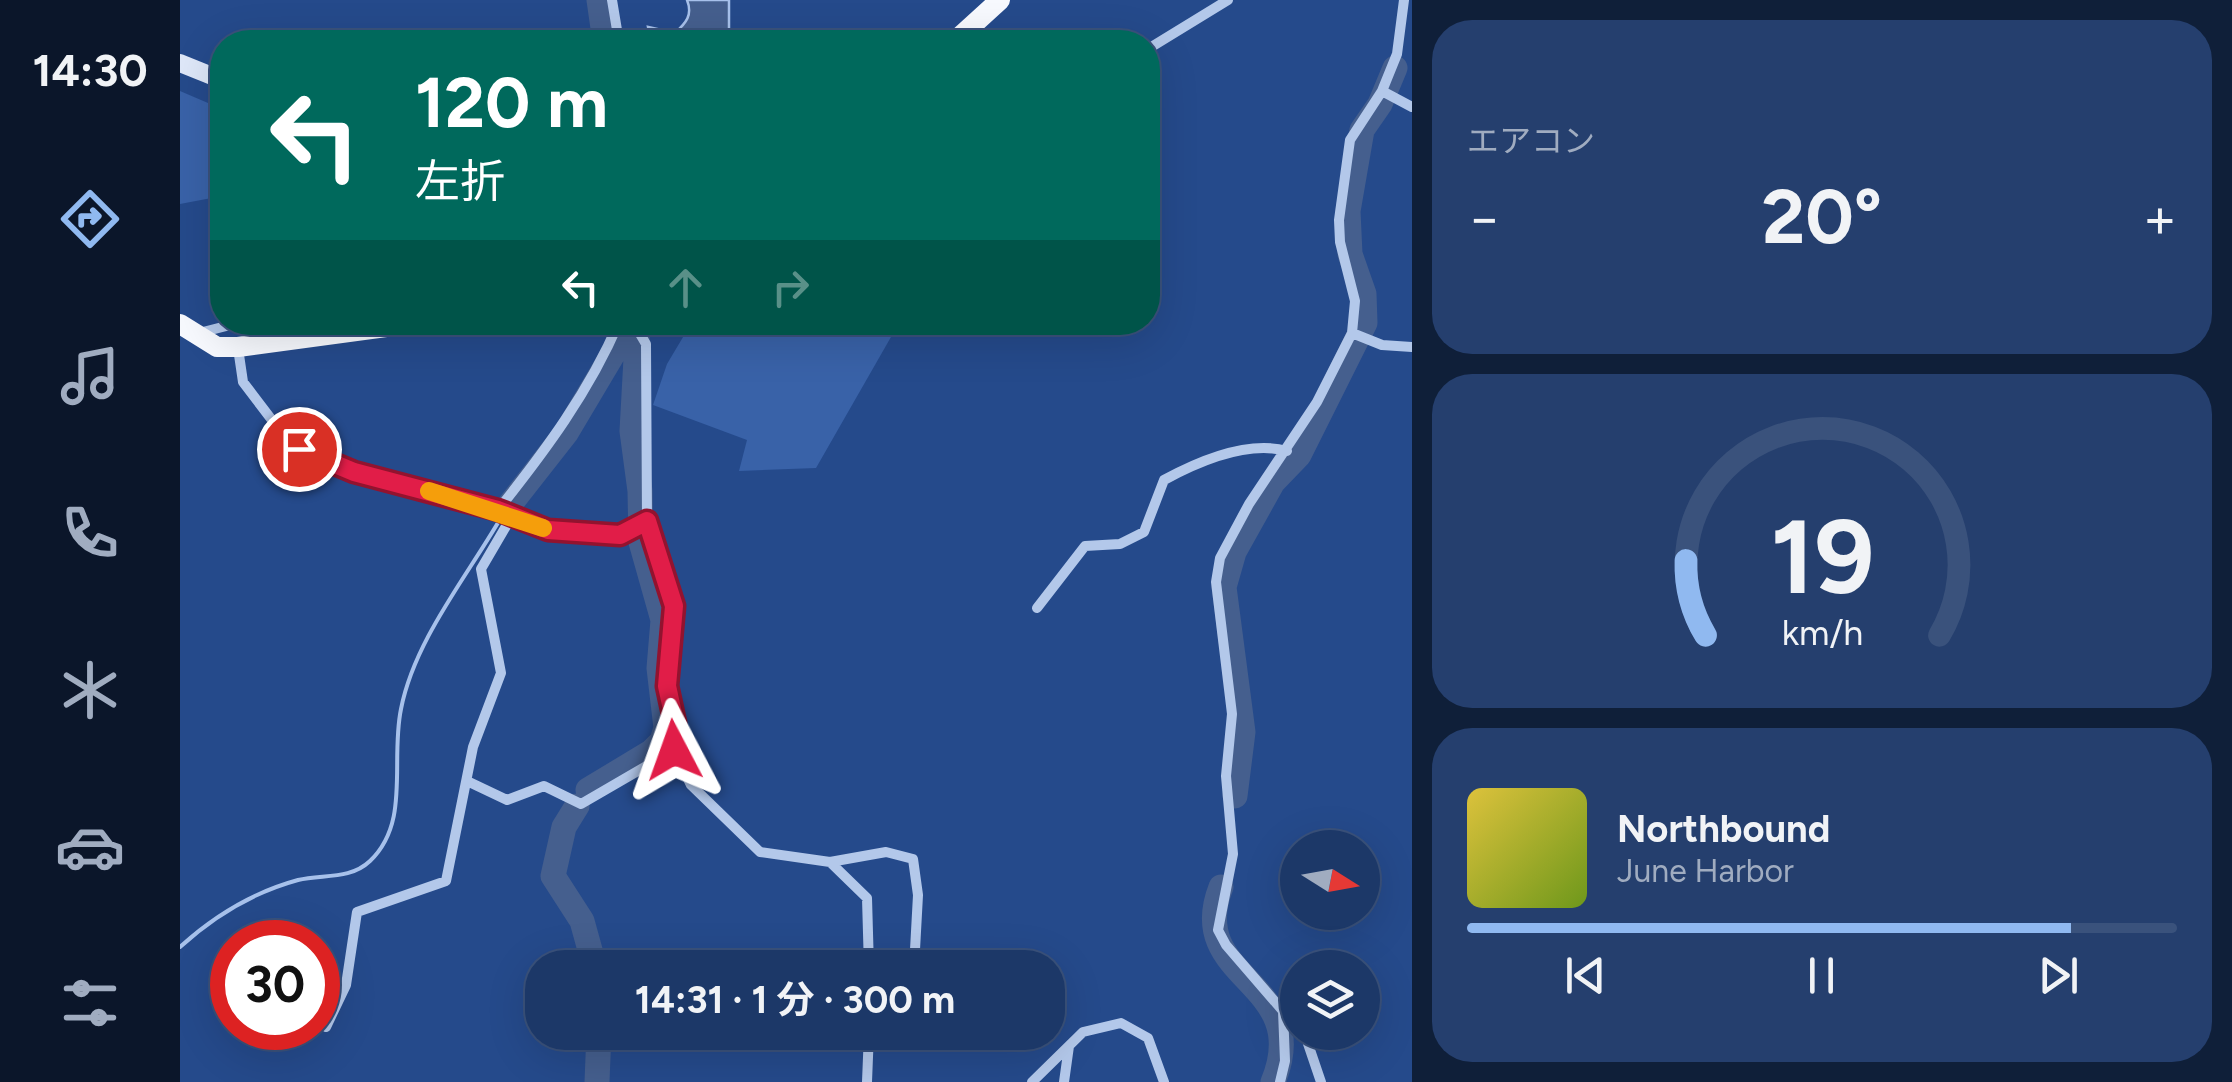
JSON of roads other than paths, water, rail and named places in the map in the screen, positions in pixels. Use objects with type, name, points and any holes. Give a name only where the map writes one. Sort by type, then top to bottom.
[{"type":"main road","points":[[967,30],[1000,0]]},
{"type":"main road","points":[[188,329],[217,347],[327,335]]},
{"type":"street","points":[[612,0],[618,30]]},
{"type":"street","points":[[1160,42],[1228,0]]},
{"type":"street","points":[[1280,1008],[1226,945],[1218,930],[1233,854],[1226,776],[1232,714],[1216,582],[1220,558],[1249,504],[1287,451],[1354,334],[1355,301],[1340,242],[1339,220],[1350,140],[1384,92],[1397,54],[1404,0]]},
{"type":"street","points":[[180,63],[210,75]]},
{"type":"street","points":[[1384,92],[1412,107]]},
{"type":"street","points":[[1354,334],[1382,345],[1412,347]]},
{"type":"street","points":[[498,510],[572,412],[613,335]]},
{"type":"street","points":[[642,335],[646,344],[641,525],[674,606],[667,686],[675,723],[674,750],[691,785],[760,852],[830,862],[886,852],[913,859],[918,894],[915,950]]},
{"type":"street","points":[[238,347],[243,382],[299,449],[354,472],[498,510],[548,530],[620,535],[641,525]]},
{"type":"street","points":[[1037,608],[1085,546],[1120,544],[1144,532],[1164,480],[1197,462],[1230,453],[1275,448],[1287,451]]},
{"type":"street","points":[[340,997],[346,985],[357,912],[416,895],[446,881],[452,836],[473,747],[501,672],[481,568],[512,516]]},
{"type":"street","points":[[467,781],[507,800],[544,786],[581,804],[674,750]]},
{"type":"street","points":[[830,862],[868,898],[869,950]]},
{"type":"street","points":[[1032,1082],[1084,1032],[1104,1025],[1135,1027],[1148,1038],[1164,1082]]},
{"type":"street","points":[[1064,1082],[1069,1044]]},
{"type":"street","points":[[867,1082],[868,1050]]},
{"type":"street","points":[[1280,1082],[1285,1050]]},
{"type":"street","points":[[1310,1050],[1322,1082]]},
{"type":"waterway","points":[[599,0],[603,30]]},
{"type":"waterway","points":[[1235,796],[1243,732],[1224,587],[1234,552],[1273,482],[1299,455],[1365,323],[1364,294],[1350,254],[1348,211],[1362,130],[1380,104],[1395,68]]},
{"type":"waterway","points":[[508,507],[566,433],[624,335]]},
{"type":"waterway","points":[[588,790],[651,752],[662,741],[666,728],[659,668],[663,620],[641,542],[640,491],[632,431],[637,335]]},
{"type":"waterway","points":[[180,947],[250,898],[298,880],[354,871],[370,861],[383,845],[395,809],[398,729],[408,684],[429,635],[499,521]]},
{"type":"waterway","points":[[577,806],[564,827],[553,876],[582,921],[590,950]]},
{"type":"waterway","points":[[1221,887],[1214,918],[1219,943],[1265,1000],[1277,1022],[1281,1048],[1273,1082]]},
{"type":"waterway","points":[[597,1082],[598,1050]]}]
